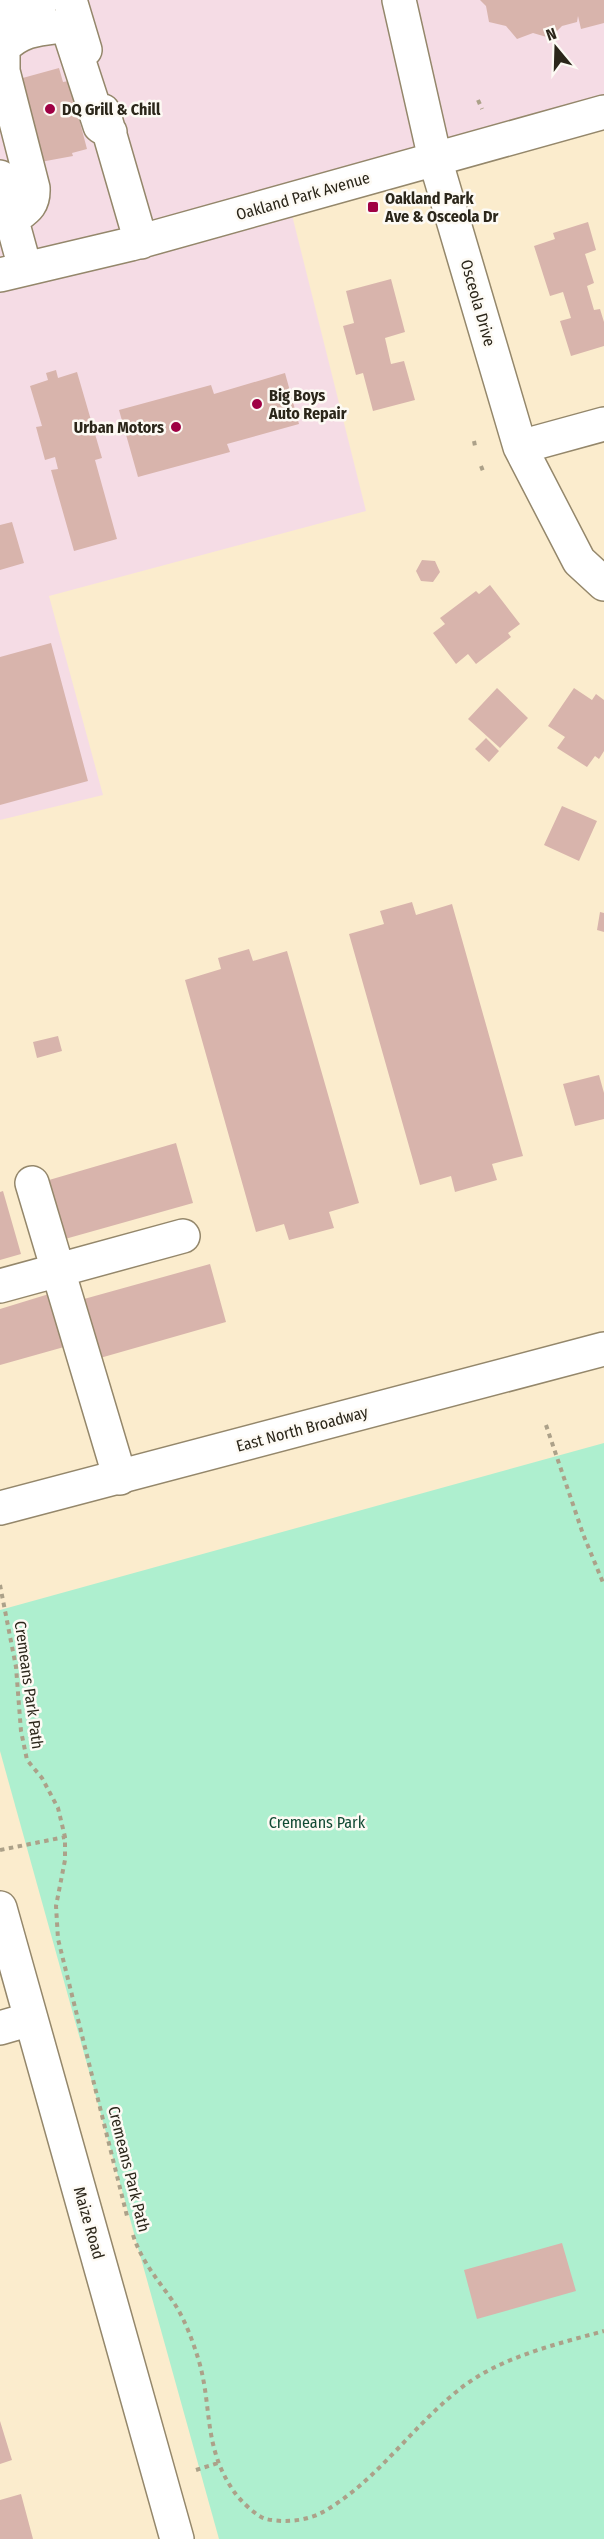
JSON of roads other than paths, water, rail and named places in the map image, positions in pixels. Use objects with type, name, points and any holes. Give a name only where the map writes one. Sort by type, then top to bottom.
[{"type":"street","points":[[0,12],[42,0]]},
{"type":"street","points":[[70,0],[141,242]]},
{"type":"street","name":"Osceola Drive","points":[[399,0],[435,159],[520,447],[579,561],[604,584]]},
{"type":"street","points":[[11,220],[33,199],[33,188],[3,71],[3,48],[13,37],[36,29],[60,26],[70,33],[100,126],[110,132]]},
{"type":"street","name":"Oakland Park Avenue","points":[[13,272],[141,242],[604,112]]},
{"type":"street","points":[[0,177],[11,220],[13,272]]},
{"type":"street","points":[[520,447],[604,424]]},
{"type":"street","points":[[32,1183],[120,1478]]},
{"type":"street","points":[[0,1286],[183,1236]]},
{"type":"street","name":"East North Broadway","points":[[0,1508],[604,1349]]},
{"type":"street","name":"Maize Road","points":[[0,1908],[177,2539]]},
{"type":"street","points":[[0,2028],[31,2019]]},
{"type":"place","name":"DQ Grill & Chill","points":[[50,109]]},
{"type":"place","name":"Oakland Park Ave & Osceola Dr","points":[[373,207]]},
{"type":"place","name":"Big Boys Auto Repair","points":[[257,404]]},
{"type":"place","name":"Urban Motors","points":[[176,427]]},
{"type":"park label","name":"Cremeans Park","points":[[317,1822]]}]
